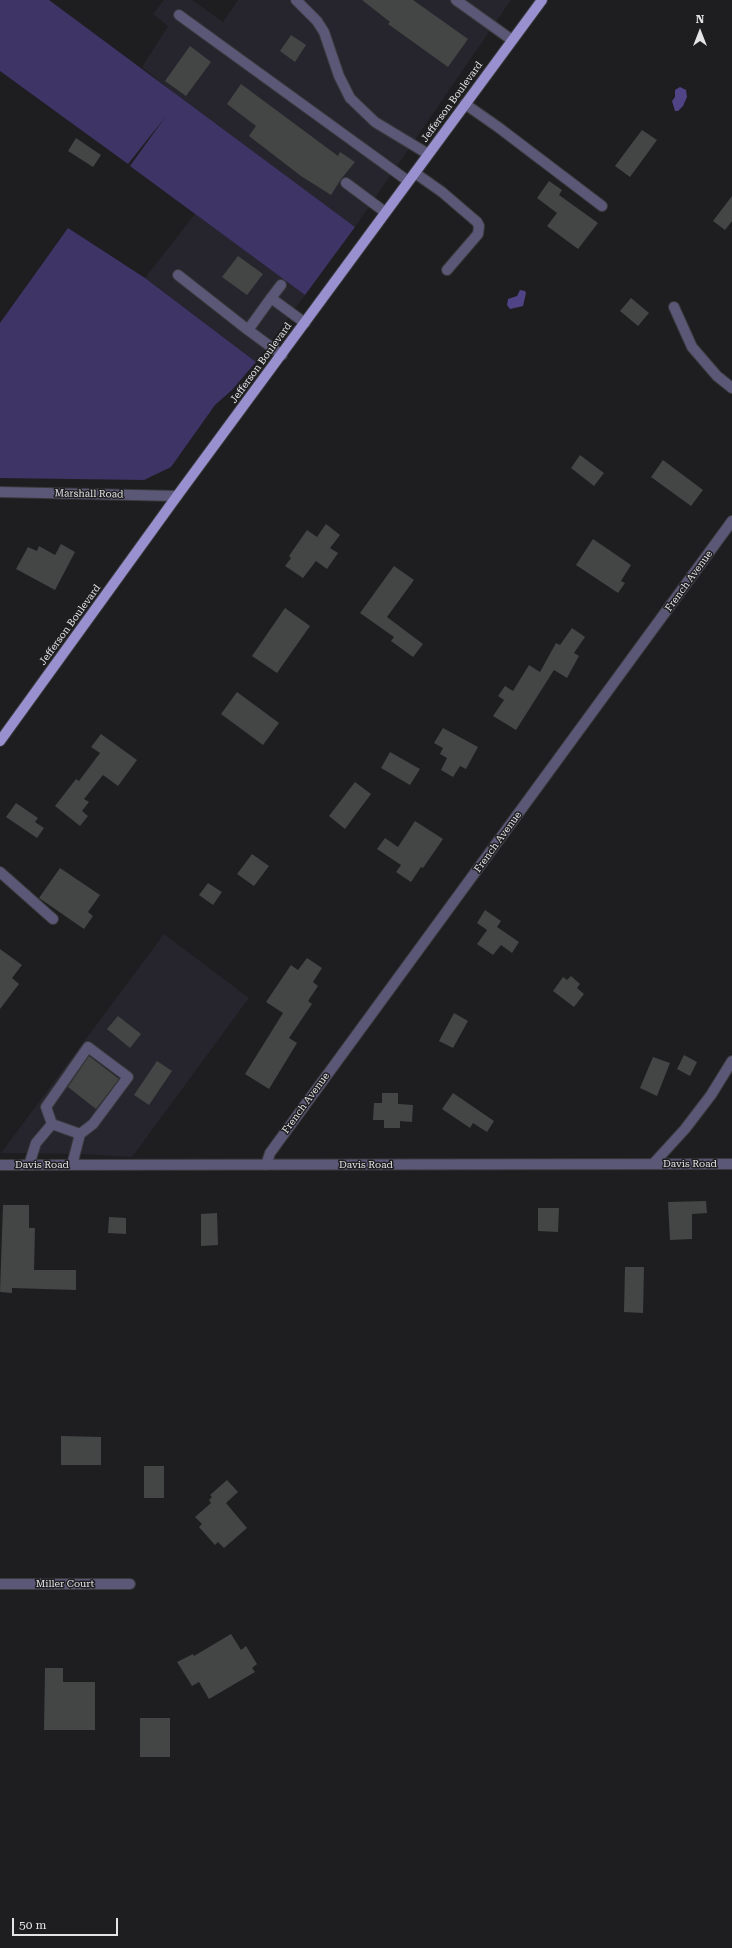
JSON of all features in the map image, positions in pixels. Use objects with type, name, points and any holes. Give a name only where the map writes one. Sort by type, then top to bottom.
[{"type":"main road","name":"Jefferson Boulevard","points":[[0,741],[177,496],[542,0]]},
{"type":"street","points":[[296,0],[317,20],[324,32],[339,76],[350,98],[376,122],[428,154]]},
{"type":"street","points":[[456,0],[512,40]]},
{"type":"street","points":[[179,15],[408,181]]},
{"type":"street","points":[[465,104],[498,127],[602,206]]},
{"type":"street","points":[[414,173],[442,192],[477,222],[479,226],[478,234],[447,270]]},
{"type":"street","points":[[346,183],[386,212]]},
{"type":"street","points":[[178,275],[282,355]]},
{"type":"street","points":[[248,330],[281,285]]},
{"type":"street","points":[[271,298],[305,323]]},
{"type":"street","points":[[674,307],[692,347],[717,376],[732,388]]},
{"type":"street","name":"Marshall Road","points":[[0,492],[177,496]]},
{"type":"street","name":"French Avenue","points":[[266,1165],[270,1153],[732,521]]},
{"type":"street","points":[[0,872],[52,919]]},
{"type":"street","points":[[52,1124],[46,1107],[88,1047],[128,1077],[93,1124],[80,1134],[72,1165]]},
{"type":"street","points":[[653,1164],[684,1129],[711,1095],[732,1061]]},
{"type":"street","points":[[52,1124],[80,1134]]},
{"type":"street","points":[[29,1165],[36,1143],[52,1124]]},
{"type":"street","name":"Davis Road","points":[[0,1165],[732,1164]]},
{"type":"street","name":"Miller Court","points":[[0,1584],[130,1584]]},
{"type":"shaded area","points":[[0,0],[49,0],[355,227],[305,295],[130,166],[166,116],[128,164],[0,71]]},
{"type":"shaded area","points":[[164,0],[192,0],[223,22],[238,0],[511,0],[355,227],[180,98],[142,67],[168,26],[153,14]]},
{"type":"shaded area","points":[[680,87],[686,90],[687,97],[683,106],[678,111],[675,111],[672,101],[675,97],[675,90]]},
{"type":"shaded area","points":[[195,214],[305,295],[256,362],[145,278]]},
{"type":"shaded area","points":[[68,228],[145,278],[256,362],[232,390],[215,405],[171,467],[144,480],[0,478],[0,323]]},
{"type":"shaded area","points":[[520,290],[525,291],[526,293],[523,306],[510,309],[507,305],[508,299],[517,296]]},
{"type":"shaded area","points":[[164,934],[249,998],[132,1157],[83,1154],[1,1153]]},
{"type":"building","points":[[362,0],[413,0],[468,39],[448,67],[388,24],[390,22]]},
{"type":"building","points":[[291,35],[306,45],[295,62],[280,51]]},
{"type":"building","points":[[190,46],[211,62],[186,96],[165,81]]},
{"type":"building","points":[[241,84],[338,156],[340,152],[355,162],[341,179],[331,195],[301,176],[249,136],[256,126],[227,104]]},
{"type":"building","points":[[642,130],[657,140],[630,177],[615,166]]},
{"type":"building","points":[[76,138],[101,155],[93,167],[68,151]]},
{"type":"building","points":[[549,181],[562,190],[559,195],[598,223],[578,249],[547,226],[557,213],[537,198]]},
{"type":"building","points":[[732,196],[732,221],[725,230],[713,221]]},
{"type":"building","points":[[238,256],[263,274],[247,295],[222,277]]},
{"type":"building","points":[[631,298],[649,313],[638,326],[620,311]]},
{"type":"building","points":[[580,455],[604,473],[594,486],[571,468]]},
{"type":"building","points":[[663,460],[703,490],[691,506],[651,477]]},
{"type":"building","points":[[326,524],[340,535],[330,548],[338,553],[327,569],[316,561],[303,578],[285,566],[291,558],[289,556],[307,530],[317,537]]},
{"type":"building","points":[[593,539],[631,565],[621,581],[625,583],[618,593],[576,565]]},
{"type":"building","points":[[61,544],[75,552],[55,590],[16,569],[28,547],[37,551],[39,546],[55,555]]},
{"type":"building","points":[[394,566],[414,580],[387,617],[423,644],[413,657],[391,641],[394,637],[360,613]]},
{"type":"building","points":[[285,608],[310,626],[277,673],[252,656]]},
{"type":"building","points":[[572,628],[585,637],[574,653],[579,656],[567,678],[554,670],[516,730],[493,716],[504,700],[498,696],[505,686],[513,691],[529,665],[540,672],[556,643],[560,645]]},
{"type":"building","points":[[237,692],[279,723],[263,745],[221,714]]},
{"type":"building","points":[[443,728],[478,747],[466,769],[460,766],[453,777],[441,770],[447,758],[440,754],[443,748],[434,743]]},
{"type":"building","points":[[101,734],[137,760],[118,786],[103,775],[84,799],[89,802],[82,811],[88,816],[80,826],[55,806],[76,779],[79,781],[100,753],[91,747]]},
{"type":"building","points":[[390,752],[420,769],[410,785],[381,768]]},
{"type":"building","points":[[355,782],[371,794],[345,829],[329,816]]},
{"type":"building","points":[[16,803],[38,818],[35,822],[44,828],[37,838],[6,817]]},
{"type":"building","points":[[415,821],[443,839],[423,868],[421,867],[411,882],[396,872],[401,865],[377,849],[385,838],[398,847]]},
{"type":"building","points":[[252,854],[269,866],[254,886],[237,874]]},
{"type":"building","points":[[60,868],[100,895],[88,912],[93,916],[84,929],[39,898]]},
{"type":"building","points":[[208,883],[222,892],[213,905],[199,895]]},
{"type":"building","points":[[485,910],[501,921],[497,927],[519,942],[512,953],[501,945],[493,955],[477,944],[487,930],[477,923]]},
{"type":"building","points":[[0,949],[22,965],[12,978],[19,984],[0,1009]]},
{"type":"building","points":[[307,958],[322,968],[313,982],[318,986],[308,1001],[312,1004],[289,1038],[297,1043],[269,1089],[245,1074],[283,1013],[266,1002],[291,965],[298,970]]},
{"type":"building","points":[[571,976],[580,984],[577,988],[584,994],[574,1007],[553,991],[563,977],[567,980]]},
{"type":"building","points":[[454,1013],[468,1021],[453,1048],[439,1041]]},
{"type":"building","points":[[118,1016],[141,1034],[130,1048],[107,1029]]},
{"type":"building","points":[[684,1055],[697,1062],[690,1076],[677,1069]]},
{"type":"building","points":[[89,1056],[119,1079],[96,1109],[68,1087]]},
{"type":"building","points":[[653,1057],[670,1063],[657,1096],[640,1088]]},
{"type":"building","points":[[157,1061],[172,1071],[149,1105],[134,1095]]},
{"type":"building","points":[[382,1093],[398,1093],[398,1104],[413,1105],[412,1122],[400,1121],[400,1128],[384,1128],[384,1120],[373,1120],[374,1103],[382,1103]]},
{"type":"building","points":[[453,1093],[494,1121],[487,1132],[473,1123],[470,1128],[442,1109]]},
{"type":"building","points":[[706,1201],[707,1213],[692,1214],[692,1239],[670,1240],[668,1202]]},
{"type":"building","points":[[3,1205],[29,1205],[29,1228],[35,1228],[34,1270],[76,1270],[76,1290],[12,1288],[12,1293],[0,1292]]},
{"type":"building","points":[[538,1208],[559,1208],[558,1232],[538,1231]]},
{"type":"building","points":[[217,1213],[218,1245],[201,1246],[201,1214]]},
{"type":"building","points":[[109,1217],[126,1218],[126,1234],[108,1233]]},
{"type":"building","points":[[625,1267],[644,1267],[643,1313],[624,1312]]},
{"type":"building","points":[[61,1436],[101,1437],[101,1465],[61,1465]]},
{"type":"building","points":[[144,1466],[164,1466],[164,1498],[144,1498]]},
{"type":"building","points":[[227,1480],[238,1492],[226,1503],[247,1528],[224,1548],[218,1542],[215,1545],[199,1527],[202,1524],[195,1517],[211,1503],[209,1500],[212,1497],[210,1495]]},
{"type":"building","points":[[231,1634],[241,1650],[246,1646],[257,1664],[252,1668],[255,1672],[209,1699],[199,1682],[192,1686],[177,1662],[193,1654],[194,1656]]},
{"type":"building","points":[[45,1668],[63,1668],[63,1682],[95,1682],[95,1730],[44,1730]]},
{"type":"building","points":[[140,1718],[170,1718],[170,1757],[140,1757]]}]
